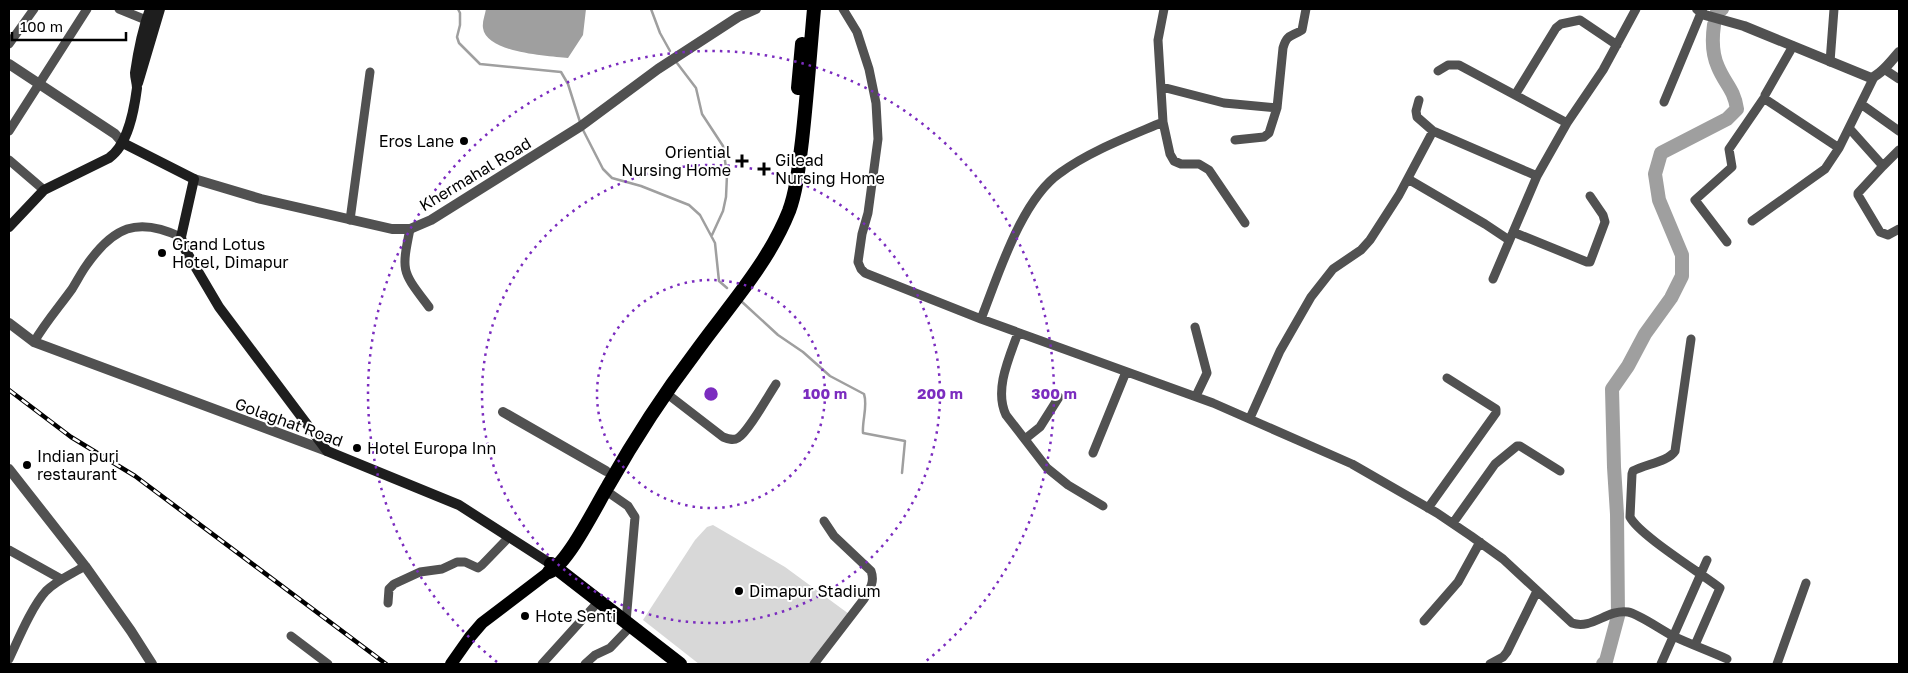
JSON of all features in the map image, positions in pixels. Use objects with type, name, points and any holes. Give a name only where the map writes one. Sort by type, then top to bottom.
[{"type":"highway","points":[[552,568],[606,472],[667,379],[750,267],[776,221],[783,205],[793,155],[806,9]]},
{"type":"highway","points":[[552,568],[571,548],[666,393],[745,287],[772,245],[789,210],[797,180],[800,157],[814,9]]},
{"type":"highway","points":[[552,568],[599,601],[680,664]]},
{"type":"main road","points":[[137,86],[135,75],[150,9]]},
{"type":"main road","points":[[9,227],[44,190],[109,158],[116,153],[123,143],[130,121],[137,86],[160,9]]},
{"type":"main road","name":"Khermahal Road","points":[[123,143],[194,179]]},
{"type":"main road","points":[[194,179],[181,237],[183,246],[220,307],[327,451]]},
{"type":"main road","name":"Golaghat Road","points":[[327,451],[459,505],[509,537],[552,568]]},
{"type":"main road","points":[[451,664],[470,637],[501,608],[552,568]]},
{"type":"street","points":[[9,44],[34,9]]},
{"type":"street","points":[[9,131],[87,9]]},
{"type":"street","points":[[119,9],[146,20]]},
{"type":"street","name":"Khermahal Road","points":[[194,179],[261,199],[392,229],[410,230],[431,220],[581,126],[658,69],[738,17],[756,9]]},
{"type":"street","points":[[843,9],[857,32],[869,69],[876,103],[878,139],[868,213],[859,252],[859,266],[870,276],[1018,333],[1196,396],[1352,464],[1453,523],[1480,542],[1503,559],[1565,618],[1580,626],[1614,613],[1627,612],[1673,636],[1727,658]]},
{"type":"street","points":[[1164,9],[1158,40],[1163,122],[1170,154],[1174,161],[1181,164],[1199,164],[1209,170],[1245,223]]},
{"type":"street","points":[[1235,140],[1264,137],[1270,133],[1277,108],[1285,39],[1302,30],[1306,9]]},
{"type":"street","points":[[1493,279],[1537,176],[1567,122],[1603,70],[1636,9]]},
{"type":"street","points":[[1830,62],[1834,9]]},
{"type":"street","points":[[1664,102],[1699,11],[1712,18],[1744,26],[1871,78],[1874,77]]},
{"type":"street","points":[[1515,95],[1556,28],[1561,24],[1580,20],[1617,44]]},
{"type":"street","points":[[1727,242],[1695,200],[1733,165],[1729,149],[1764,98],[1793,46]]},
{"type":"street","points":[[1752,221],[1824,169],[1839,148],[1874,77],[1899,52]]},
{"type":"street","points":[[9,64],[115,134],[123,143]]},
{"type":"street","points":[[1438,71],[1448,65],[1459,65],[1567,122]]},
{"type":"street","points":[[1884,69],[1899,79]]},
{"type":"street","points":[[350,220],[370,72]]},
{"type":"street","points":[[1162,87],[1224,103],[1277,108]]},
{"type":"street","points":[[1764,98],[1839,148]]},
{"type":"street","points":[[1419,100],[1416,111],[1417,117],[1433,131],[1537,176]]},
{"type":"street","points":[[1861,104],[1899,131]]},
{"type":"street","points":[[981,319],[1010,244],[1026,212],[1043,189],[1058,174],[1078,161],[1163,122]]},
{"type":"street","points":[[1849,128],[1884,166]]},
{"type":"street","points":[[1250,418],[1280,351],[1311,297],[1333,269],[1361,250],[1370,240],[1408,179],[1433,131]]},
{"type":"street","points":[[1899,150],[1858,194],[1880,232],[1888,235],[1899,229]]},
{"type":"street","points":[[9,160],[44,190]]},
{"type":"street","points":[[1408,179],[1485,224],[1511,236],[1587,262],[1590,262],[1605,222],[1590,196]]},
{"type":"street","points":[[34,342],[99,249],[119,231],[132,226],[144,226],[172,232],[181,237]]},
{"type":"street","points":[[410,230],[403,260],[404,271],[429,307]]},
{"type":"street","name":"Golaghat Road","points":[[9,323],[34,342],[327,451]]},
{"type":"street","points":[[1195,327],[1207,373],[1196,396]]},
{"type":"street","points":[[1018,333],[1009,358],[1001,398],[1006,415],[1038,458],[1054,474],[1068,485],[1103,506]]},
{"type":"street","points":[[1691,339],[1675,451],[1663,459],[1634,470],[1632,474],[1632,520],[1649,536],[1720,588],[1695,645]]},
{"type":"street","points":[[1092,453],[1126,372]]},
{"type":"street","points":[[1428,508],[1497,411],[1447,378]]},
{"type":"street","points":[[666,393],[723,437],[732,440],[740,437],[776,384]]},
{"type":"street","points":[[1025,439],[1040,427],[1059,396]]},
{"type":"street","points":[[503,412],[606,472]]},
{"type":"street","points":[[1453,523],[1495,464],[1517,446],[1560,470]]},
{"type":"street","points":[[9,469],[86,566],[152,664]]},
{"type":"street","points":[[585,664],[595,655],[610,648],[628,624],[635,517],[628,506],[605,490]]},
{"type":"street","points":[[814,664],[864,599],[871,588],[874,578],[871,571],[834,536],[824,521]]},
{"type":"street","points":[[388,604],[388,594],[394,584],[420,572],[442,569],[457,562],[465,562],[478,568],[509,537]]},
{"type":"street","points":[[1424,621],[1458,582],[1480,542]]},
{"type":"street","points":[[9,550],[61,579]]},
{"type":"street","points":[[1661,664],[1708,560]]},
{"type":"street","points":[[9,659],[45,591],[61,579],[86,566]]},
{"type":"street","points":[[1777,664],[1806,583]]},
{"type":"street","points":[[1490,664],[1504,657],[1508,652],[1537,591]]},
{"type":"street","points":[[542,664],[599,601]]},
{"type":"street","points":[[291,636],[328,664]]},
{"type":"shaded area","points":[[486,9],[586,9],[583,35],[568,58],[520,52],[495,43],[487,36],[483,28]]},
{"type":"shaded area","name":"Dimapur Stadium","points":[[713,525],[785,567],[849,614],[812,664],[699,664],[643,620],[695,540],[707,527]]},
{"type":"waterway","points":[[458,9],[460,13],[457,37],[459,43],[480,64],[561,72],[568,84],[580,122]]},
{"type":"waterway","points":[[651,9],[660,33],[670,51]]},
{"type":"waterway","points":[[1717,12],[1722,9]]},
{"type":"waterway","points":[[1603,664],[1606,661],[1618,616],[1617,514],[1612,389],[1628,366],[1645,334],[1671,298],[1682,276],[1682,255],[1659,200],[1655,174],[1661,153],[1727,119],[1737,109],[1732,91],[1716,62],[1713,41],[1714,25]]},
{"type":"waterway","points":[[677,63],[696,88],[702,114],[723,146],[727,175],[726,197],[723,211],[712,235]]},
{"type":"waterway","points":[[582,128],[603,169],[612,178],[641,186],[689,205],[700,215],[715,243],[719,281],[727,288]]},
{"type":"waterway","points":[[741,301],[778,335],[803,352],[830,376],[864,394],[863,433],[905,441],[902,473]]},
{"type":"railway","points":[[9,390],[71,437],[135,476],[386,664]]},
{"type":"place","name":"Eros Lane","points":[[464,141]]},
{"type":"place","name":"Oriential Nursing Home","points":[[742,161]]},
{"type":"place","name":"Gilead Nursing Home","points":[[764,169]]},
{"type":"place","name":"Grand Lotus Hotel, Dimapur","points":[[162,253]]},
{"type":"place","name":"Hotel Europa Inn","points":[[357,448]]},
{"type":"place","name":"Indian puri restaurant","points":[[27,465]]},
{"type":"place","name":"Dimapur Stadium","points":[[739,591]]},
{"type":"place","name":"Hote Senti","points":[[525,616]]}]
